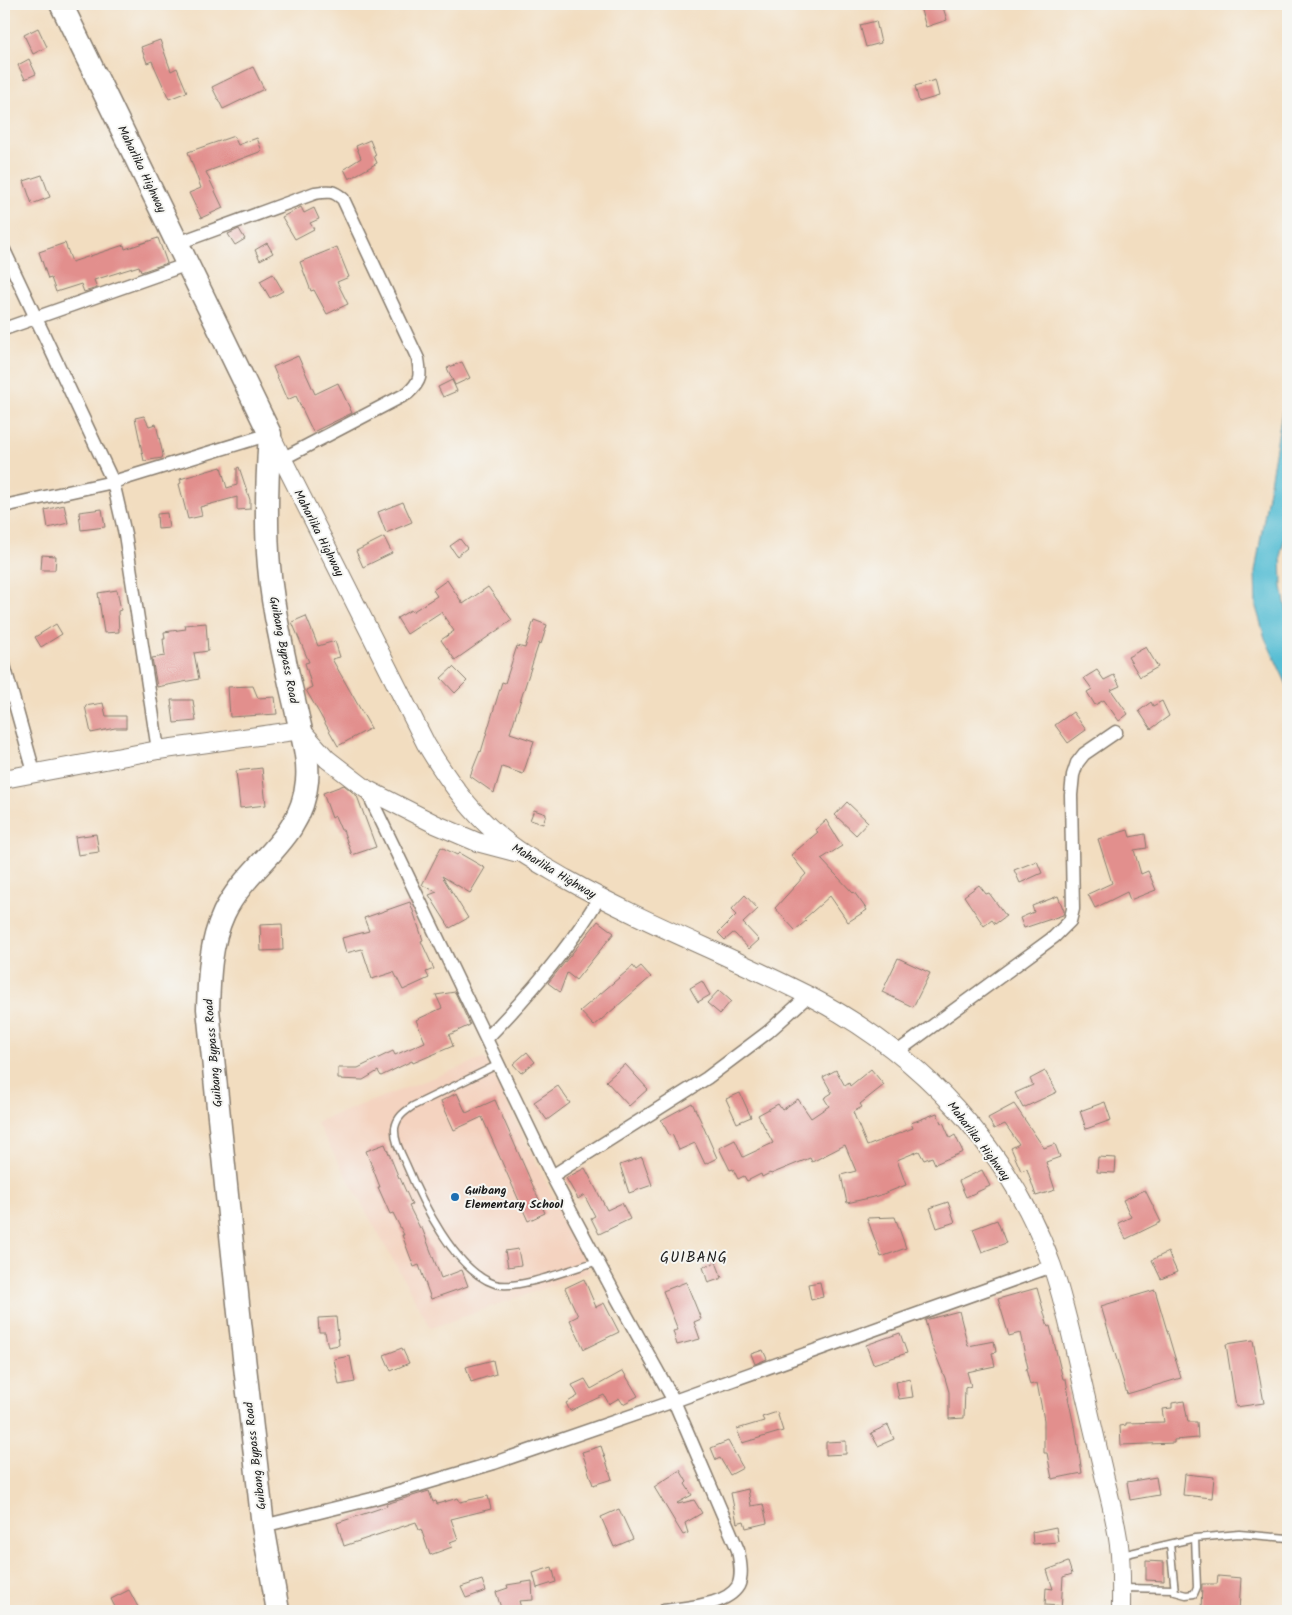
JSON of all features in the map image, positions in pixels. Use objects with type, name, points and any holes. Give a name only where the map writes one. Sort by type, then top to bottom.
[{"type":"highway","name":"Maharlika Highway","points":[[66,6],[270,434]]},
{"type":"highway","name":"Guibang Bypass Road","points":[[270,434],[266,491],[268,566],[280,637],[301,730],[307,780],[304,801],[295,823],[241,887],[225,912],[215,938],[209,980],[208,1009],[264,1526],[278,1611]]},
{"type":"main road","name":"Maharlika Highway","points":[[270,434],[431,752],[478,816],[498,835],[523,854],[599,898],[808,996],[860,1025],[912,1064],[944,1095],[986,1145],[1021,1200],[1052,1266],[1113,1510],[1120,1555],[1121,1611]]},
{"type":"main road","points":[[4,779],[158,750],[301,730],[327,759],[366,789],[476,842],[523,854]]},
{"type":"street","points":[[178,243],[315,193],[327,191],[336,193],[343,199],[418,359],[421,373],[417,384],[408,392],[282,458]]},
{"type":"street","points":[[4,250],[113,482],[125,534],[158,750]]},
{"type":"street","points":[[4,329],[188,264]]},
{"type":"street","points":[[4,506],[113,482],[270,434]]},
{"type":"street","points":[[4,665],[34,772]]},
{"type":"street","points":[[897,1052],[1054,937],[1070,921],[1073,909],[1073,775],[1077,763],[1084,754],[1116,732]]},
{"type":"street","points":[[366,789],[552,1176],[674,1401],[738,1550],[741,1569],[738,1585],[728,1596],[713,1602],[664,1611]]},
{"type":"street","points":[[487,1038],[546,974],[583,925],[599,898]]},
{"type":"street","points":[[552,1176],[707,1078],[768,1032],[808,996]]},
{"type":"street","points":[[264,1526],[372,1499],[494,1463],[1052,1266]]},
{"type":"lane","points":[[499,1064],[402,1113],[397,1122],[396,1140],[416,1188],[442,1235],[465,1263],[481,1278],[496,1284],[512,1285],[540,1279],[598,1261]]},
{"type":"lane","points":[[1120,1555],[1195,1538],[1238,1534],[1288,1538]]},
{"type":"lane","points":[[1170,1544],[1174,1589],[1178,1594],[1191,1594],[1196,1592],[1195,1538]]},
{"type":"lane","points":[[1121,1588],[1174,1589]]},
{"type":"shaded area","name":"Guibang Elementary School","points":[[485,1058],[590,1272],[431,1328],[316,1122]]},
{"type":"water","points":[[1288,391],[1288,527],[1281,552],[1282,587],[1288,617],[1288,687],[1265,638],[1256,607],[1255,572],[1282,412]]},
{"type":"building","points":[[919,4],[942,4],[947,20],[926,27]]},
{"type":"building","points":[[876,21],[881,43],[866,47],[860,25]]},
{"type":"building","points":[[38,28],[47,47],[33,54],[24,35]]},
{"type":"building","points":[[160,40],[171,71],[177,68],[187,92],[169,99],[152,61],[147,63],[141,47]]},
{"type":"building","points":[[29,59],[36,74],[25,79],[18,65]]},
{"type":"building","points":[[253,67],[264,89],[223,109],[212,87]]},
{"type":"building","points":[[935,80],[939,96],[919,102],[915,86]]},
{"type":"building","points":[[234,136],[238,145],[257,138],[262,151],[206,172],[223,208],[201,218],[189,193],[201,188],[188,152]]},
{"type":"building","points":[[370,140],[377,163],[349,179],[344,169],[361,158],[356,146]]},
{"type":"building","points":[[42,175],[50,197],[32,204],[24,181]]},
{"type":"building","points":[[301,207],[304,213],[314,208],[319,219],[310,223],[314,229],[295,239],[282,217]]},
{"type":"building","points":[[239,229],[245,239],[235,245],[228,234]]},
{"type":"building","points":[[158,238],[167,263],[141,272],[139,266],[94,280],[97,288],[84,292],[81,284],[56,292],[51,278],[48,279],[39,252],[65,243],[72,262],[124,245],[125,249]]},
{"type":"building","points":[[267,243],[273,253],[260,260],[255,250]]},
{"type":"building","points":[[337,247],[349,277],[337,282],[348,304],[327,314],[314,290],[311,291],[300,262]]},
{"type":"building","points":[[273,274],[283,291],[270,298],[260,281]]},
{"type":"building","points":[[298,356],[315,394],[338,383],[352,413],[313,432],[296,396],[287,400],[273,367]]},
{"type":"building","points":[[462,362],[470,378],[455,385],[447,368]]},
{"type":"building","points":[[452,380],[457,391],[443,397],[438,387]]},
{"type":"building","points":[[144,416],[149,426],[156,424],[163,455],[162,458],[144,461],[135,418]]},
{"type":"building","points":[[221,467],[227,488],[237,485],[237,468],[239,467],[250,500],[250,509],[237,510],[237,497],[200,507],[202,516],[188,519],[179,484],[181,483],[180,479]]},
{"type":"building","points":[[403,502],[412,522],[386,533],[378,512]]},
{"type":"building","points":[[64,505],[68,523],[48,528],[45,510]]},
{"type":"building","points":[[102,509],[105,527],[81,530],[79,512]]},
{"type":"building","points":[[167,513],[169,528],[158,529],[157,514]]},
{"type":"building","points":[[384,537],[392,553],[363,567],[356,551]]},
{"type":"building","points":[[460,539],[467,548],[457,556],[450,546]]},
{"type":"building","points":[[42,555],[56,556],[55,570],[41,570]]},
{"type":"building","points":[[447,580],[463,604],[488,587],[512,620],[455,660],[441,640],[454,631],[441,612],[407,634],[397,618],[411,610],[412,612],[437,596],[433,590]]},
{"type":"building","points":[[117,590],[121,610],[118,611],[119,632],[104,633],[98,593]]},
{"type":"building","points":[[306,616],[318,646],[335,641],[340,657],[332,659],[371,728],[338,746],[306,690],[312,687],[305,663],[309,662],[292,622]]},
{"type":"building","points":[[534,620],[547,625],[541,644],[539,643],[510,733],[534,741],[523,774],[502,767],[494,793],[470,776],[481,752],[502,682],[505,683],[517,646],[525,648]]},
{"type":"building","points":[[206,623],[208,651],[194,653],[199,679],[157,687],[152,658],[165,656],[164,632],[186,629],[185,625]]},
{"type":"building","points":[[56,624],[62,634],[41,647],[35,637]]},
{"type":"building","points":[[1146,647],[1158,667],[1140,677],[1128,657]]},
{"type":"building","points":[[453,667],[467,681],[455,693],[441,678]]},
{"type":"building","points":[[1097,670],[1104,680],[1114,675],[1120,686],[1111,690],[1128,714],[1119,721],[1104,700],[1095,705],[1087,692],[1092,689],[1084,678]]},
{"type":"building","points":[[253,686],[258,698],[275,697],[277,714],[230,717],[228,687]]},
{"type":"building","points":[[171,700],[193,700],[196,721],[174,723]]},
{"type":"building","points":[[1162,701],[1169,716],[1151,729],[1139,711],[1151,702],[1153,706]]},
{"type":"building","points":[[103,703],[106,716],[126,716],[126,728],[115,728],[91,733],[85,706]]},
{"type":"building","points":[[1073,712],[1086,730],[1068,743],[1055,725]]},
{"type":"building","points":[[262,768],[266,805],[240,808],[236,771]]},
{"type":"building","points":[[344,785],[357,796],[376,847],[352,855],[343,830],[341,830],[335,816],[332,818],[323,793]]},
{"type":"building","points":[[847,802],[868,822],[856,835],[835,815]]},
{"type":"building","points":[[534,810],[546,814],[543,824],[530,820]]},
{"type":"building","points":[[826,820],[842,846],[821,859],[854,892],[867,910],[848,922],[830,896],[804,919],[806,921],[795,930],[775,908],[806,874],[791,855],[818,832],[815,830]]},
{"type":"building","points":[[1128,830],[1130,837],[1145,834],[1147,848],[1134,850],[1141,874],[1148,871],[1156,890],[1130,900],[1127,892],[1095,908],[1088,894],[1112,883],[1098,839]]},
{"type":"building","points":[[96,834],[99,852],[78,855],[75,837]]},
{"type":"building","points":[[441,847],[457,855],[459,853],[485,868],[470,893],[442,876],[468,918],[450,928],[429,895],[437,892],[422,885]]},
{"type":"building","points":[[1037,861],[1042,873],[1020,883],[1014,870]]},
{"type":"building","points":[[979,885],[986,894],[989,893],[1006,916],[995,924],[992,920],[984,926],[964,896]]},
{"type":"building","points":[[745,895],[758,909],[743,923],[759,940],[749,949],[735,934],[733,933],[725,940],[718,933],[736,915],[731,910]]},
{"type":"building","points":[[1058,896],[1064,911],[1063,915],[1024,928],[1020,918],[1034,912],[1032,906]]},
{"type":"building","points":[[410,902],[423,940],[421,941],[434,969],[426,972],[429,978],[403,990],[394,972],[372,979],[362,949],[346,953],[342,938],[369,931],[364,918]]},
{"type":"building","points":[[598,921],[614,933],[576,980],[567,973],[560,992],[548,983]]},
{"type":"building","points":[[282,924],[283,950],[261,951],[260,925]]},
{"type":"building","points":[[898,958],[930,973],[913,1007],[882,992]]},
{"type":"building","points":[[633,966],[636,970],[641,966],[651,977],[594,1026],[580,1011]]},
{"type":"building","points":[[702,981],[710,995],[698,1002],[690,988]]},
{"type":"building","points":[[719,990],[731,1001],[720,1014],[707,1003]]},
{"type":"building","points":[[455,992],[470,1025],[449,1035],[453,1046],[413,1063],[412,1061],[381,1076],[378,1071],[363,1080],[338,1079],[338,1068],[358,1068],[393,1051],[395,1055],[425,1042],[416,1020],[442,1008],[436,995]]},
{"type":"building","points":[[527,1052],[535,1062],[521,1073],[513,1064]]},
{"type":"building","points":[[625,1064],[648,1089],[629,1106],[606,1081]]},
{"type":"building","points":[[871,1069],[884,1085],[860,1104],[862,1107],[853,1112],[867,1146],[913,1128],[911,1123],[937,1113],[950,1138],[955,1135],[963,1152],[935,1164],[932,1157],[924,1160],[919,1151],[897,1160],[906,1185],[878,1196],[847,1203],[841,1175],[856,1171],[845,1145],[812,1162],[810,1158],[762,1177],[761,1174],[747,1181],[744,1176],[738,1179],[733,1169],[730,1170],[719,1148],[735,1140],[743,1157],[773,1143],[758,1115],[778,1104],[782,1110],[798,1099],[811,1118],[829,1106],[824,1098],[832,1093],[823,1077],[836,1070],[845,1086],[849,1083],[850,1086]]},
{"type":"building","points":[[1045,1071],[1057,1092],[1023,1108],[1015,1093],[1033,1085],[1030,1079]]},
{"type":"building","points":[[558,1086],[570,1103],[547,1120],[534,1102]]},
{"type":"building","points":[[457,1093],[466,1113],[495,1100],[545,1213],[528,1221],[482,1117],[454,1130],[441,1101]]},
{"type":"building","points":[[740,1093],[751,1117],[737,1123],[726,1099]]},
{"type":"building","points":[[1105,1102],[1111,1120],[1086,1129],[1080,1111]]},
{"type":"building","points":[[692,1103],[717,1158],[705,1164],[695,1143],[679,1150],[672,1134],[670,1136],[661,1120]]},
{"type":"building","points":[[1014,1104],[1044,1148],[1055,1144],[1060,1157],[1046,1162],[1055,1190],[1036,1196],[1027,1169],[1021,1171],[1011,1148],[1019,1144],[1005,1124],[994,1129],[988,1118]]},
{"type":"building","points":[[385,1144],[412,1205],[409,1206],[420,1228],[422,1228],[441,1278],[462,1270],[468,1286],[431,1299],[419,1265],[414,1267],[402,1235],[404,1235],[393,1213],[390,1214],[378,1187],[380,1187],[366,1151]]},
{"type":"building","points":[[642,1157],[652,1185],[629,1193],[620,1165]]},
{"type":"building","points":[[1098,1157],[1116,1158],[1115,1173],[1097,1172]]},
{"type":"building","points":[[585,1168],[607,1210],[622,1203],[630,1219],[599,1234],[591,1218],[595,1216],[584,1195],[578,1199],[566,1178]]},
{"type":"building","points":[[982,1170],[990,1186],[966,1197],[959,1181]]},
{"type":"building","points":[[1145,1190],[1161,1222],[1126,1239],[1118,1223],[1131,1217],[1123,1200]]},
{"type":"building","points":[[948,1202],[955,1222],[937,1228],[930,1208]]},
{"type":"building","points":[[895,1217],[906,1248],[881,1257],[867,1218]]},
{"type":"building","points":[[997,1220],[1006,1243],[982,1252],[973,1229]]},
{"type":"building","points":[[518,1249],[521,1265],[508,1267],[505,1251]]},
{"type":"building","points":[[1168,1252],[1177,1272],[1161,1279],[1152,1260]]},
{"type":"building","points":[[716,1262],[722,1278],[708,1283],[703,1267]]},
{"type":"building","points":[[584,1279],[596,1307],[604,1303],[619,1332],[584,1349],[570,1320],[578,1316],[565,1288]]},
{"type":"building","points":[[686,1282],[701,1319],[694,1322],[700,1339],[677,1345],[673,1331],[678,1330],[663,1291]]},
{"type":"building","points":[[820,1282],[823,1297],[811,1300],[808,1284]]},
{"type":"building","points":[[1037,1288],[1048,1327],[1050,1326],[1063,1379],[1066,1379],[1082,1473],[1052,1479],[1047,1453],[1044,1453],[1044,1420],[1037,1383],[1030,1385],[1020,1333],[1009,1336],[998,1299]]},
{"type":"building","points":[[1155,1290],[1181,1378],[1127,1394],[1101,1306]]},
{"type":"building","points":[[959,1311],[968,1346],[994,1341],[996,1352],[992,1353],[995,1366],[967,1372],[971,1386],[965,1388],[964,1418],[949,1419],[949,1392],[931,1343],[925,1320]]},
{"type":"building","points":[[336,1317],[339,1345],[328,1347],[325,1332],[319,1332],[318,1318]]},
{"type":"building","points":[[900,1333],[907,1353],[873,1364],[866,1345]]},
{"type":"building","points":[[1253,1340],[1264,1403],[1236,1407],[1226,1344]]},
{"type":"building","points":[[402,1348],[409,1363],[391,1371],[384,1355]]},
{"type":"building","points":[[763,1350],[767,1359],[755,1364],[751,1354]]},
{"type":"building","points":[[350,1356],[355,1382],[339,1385],[334,1359]]},
{"type":"building","points":[[493,1360],[496,1374],[471,1382],[466,1367]]},
{"type":"building","points":[[623,1371],[638,1396],[623,1404],[619,1398],[609,1404],[604,1395],[570,1411],[566,1403],[578,1396],[572,1385],[585,1379],[591,1389]]},
{"type":"building","points":[[910,1379],[913,1397],[899,1399],[896,1382]]},
{"type":"building","points":[[1184,1401],[1188,1422],[1197,1422],[1198,1438],[1174,1440],[1174,1443],[1121,1445],[1120,1426],[1126,1425],[1126,1423],[1164,1422],[1162,1409],[1172,1408],[1172,1403]]},
{"type":"building","points":[[777,1412],[783,1431],[742,1443],[737,1429],[764,1421],[762,1417]]},
{"type":"building","points":[[888,1425],[894,1439],[878,1446],[871,1433]]},
{"type":"building","points":[[728,1441],[743,1468],[730,1475],[720,1458],[716,1460],[711,1448]]},
{"type":"building","points":[[846,1441],[846,1454],[826,1455],[826,1442]]},
{"type":"building","points":[[601,1446],[612,1479],[593,1485],[582,1452]]},
{"type":"building","points":[[680,1470],[687,1482],[685,1484],[692,1495],[677,1503],[694,1500],[702,1513],[685,1523],[688,1533],[683,1535],[654,1487]]},
{"type":"building","points":[[1185,1474],[1214,1477],[1212,1498],[1183,1495]]},
{"type":"building","points":[[1156,1477],[1159,1495],[1130,1500],[1127,1482]]},
{"type":"building","points":[[748,1489],[751,1506],[763,1504],[767,1523],[746,1528],[744,1521],[737,1523],[731,1493]]},
{"type":"building","points":[[429,1491],[433,1502],[436,1501],[437,1504],[458,1498],[460,1502],[488,1496],[491,1509],[451,1519],[458,1539],[450,1542],[452,1547],[430,1555],[421,1529],[419,1530],[416,1522],[344,1546],[337,1523],[387,1506],[386,1504]]},
{"type":"building","points":[[619,1509],[633,1539],[614,1547],[601,1517]]},
{"type":"building","points":[[1056,1527],[1058,1542],[1033,1544],[1032,1532]]},
{"type":"building","points":[[1146,1561],[1164,1562],[1164,1581],[1146,1580]]},
{"type":"building","points":[[1068,1562],[1072,1574],[1063,1577],[1061,1611],[1059,1606],[1045,1605],[1046,1588],[1053,1589],[1047,1570]]},
{"type":"building","points":[[552,1567],[556,1582],[537,1588],[533,1573]]},
{"type":"building","points":[[1218,1576],[1241,1578],[1239,1611],[1201,1611],[1202,1584],[1217,1584]]},
{"type":"building","points":[[482,1580],[486,1591],[466,1598],[461,1587]]},
{"type":"building","points":[[532,1581],[533,1600],[519,1601],[522,1611],[502,1611],[496,1592],[508,1588],[507,1585]]},
{"type":"building","points":[[129,1590],[138,1607],[129,1611],[117,1611],[111,1599]]},
{"type":"place","name":"Guibang Elementary School","points":[[455,1197]]},
{"type":"district","name":"GUIBANG","points":[[694,1257]]}]
